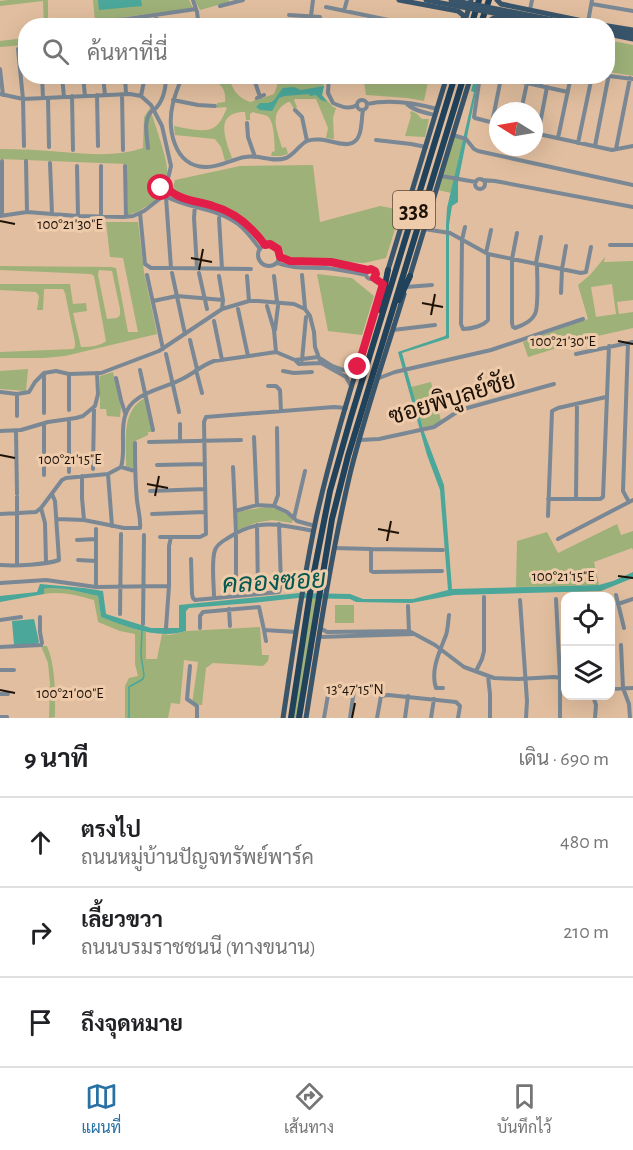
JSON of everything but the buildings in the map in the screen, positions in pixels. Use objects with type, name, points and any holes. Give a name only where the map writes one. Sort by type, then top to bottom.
[{"type":"highway","points":[[469,18],[479,0]]},
{"type":"highway","points":[[483,18],[489,0]]},
{"type":"highway","name":"338","points":[[291,718],[309,597],[330,491],[453,84]]},
{"type":"highway","name":"338","points":[[299,718],[323,590],[332,519],[348,456],[462,84]]},
{"type":"highway","points":[[373,343],[387,273]]},
{"type":"highway","points":[[385,335],[410,276]]},
{"type":"main road","points":[[399,0],[458,11],[464,18]]},
{"type":"main road","points":[[426,0],[519,18]]},
{"type":"main road","points":[[433,7],[438,0]]},
{"type":"main road","points":[[450,0],[552,18]]},
{"type":"main road","points":[[467,18],[471,0]]},
{"type":"main road","points":[[489,18],[495,0],[501,4],[562,18]]},
{"type":"main road","points":[[514,18],[514,11],[521,8]]},
{"type":"main road","points":[[615,31],[633,30]]},
{"type":"main road","points":[[615,33],[633,39]]},
{"type":"main road","name":"338","points":[[283,718],[303,588],[332,455],[445,84]]},
{"type":"main road","name":"338","points":[[323,590],[351,471],[469,84]]},
{"type":"main road","name":"338","points":[[306,718],[319,637],[321,598]]},
{"type":"street","points":[[193,0],[198,18]]},
{"type":"street","points":[[220,6],[243,0]]},
{"type":"street","points":[[311,16],[313,0]]},
{"type":"street","points":[[344,11],[347,0]]},
{"type":"street","points":[[530,10],[532,0]]},
{"type":"street","points":[[588,18],[592,2],[633,11]]},
{"type":"street","points":[[326,7],[378,18]]},
{"type":"street","points":[[134,18],[196,9]]},
{"type":"street","points":[[290,15],[320,17]]},
{"type":"street","points":[[0,69],[1,94],[23,99],[124,94],[141,96],[154,109],[162,126],[170,156],[171,166],[165,197],[172,270],[185,334]]},
{"type":"street","points":[[615,77],[631,79],[616,149]]},
{"type":"street","points":[[22,84],[24,146]]},
{"type":"street","points":[[43,84],[49,147]]},
{"type":"street","points":[[63,84],[64,97]]},
{"type":"street","points":[[83,84],[85,96]]},
{"type":"street","points":[[104,84],[105,95]]},
{"type":"street","points":[[123,150],[125,84]]},
{"type":"street","points":[[141,96],[143,84]]},
{"type":"street","points":[[148,148],[146,119],[149,112],[161,102],[166,84]]},
{"type":"street","points":[[180,84],[173,100],[171,113],[174,146],[188,161],[205,167],[243,157],[278,160],[288,157],[307,141],[324,139],[346,144],[354,143],[359,137],[363,110],[367,105],[377,102],[407,104],[422,112],[436,112]]},
{"type":"street","points":[[256,84],[260,97]]},
{"type":"street","points":[[329,84],[328,93],[333,103],[352,108],[362,100],[367,105]]},
{"type":"street","points":[[479,84],[474,117],[489,122]]},
{"type":"street","points":[[498,102],[502,84]]},
{"type":"street","points":[[523,102],[527,84]]},
{"type":"street","points":[[532,84],[568,92]]},
{"type":"street","points":[[558,138],[570,84]]},
{"type":"street","points":[[578,143],[590,84]]},
{"type":"street","points":[[595,146],[607,84]]},
{"type":"street","points":[[543,104],[547,87]]},
{"type":"street","points":[[97,95],[98,146]]},
{"type":"street","points":[[72,96],[73,150]]},
{"type":"street","points":[[173,100],[198,105],[215,105]]},
{"type":"street","points":[[357,105],[363,110]]},
{"type":"street","points":[[295,110],[302,117],[307,141]]},
{"type":"street","points":[[247,123],[248,137],[255,157]]},
{"type":"street","points":[[453,135],[465,139],[478,151],[633,185]]},
{"type":"street","points":[[543,135],[612,150],[633,146]]},
{"type":"street","points":[[376,140],[426,147]]},
{"type":"street","points":[[2,161],[1,216],[27,212],[78,216],[126,216],[140,213],[165,197]]},
{"type":"street","points":[[26,161],[27,212]]},
{"type":"street","points":[[50,163],[52,214]]},
{"type":"street","points":[[77,166],[78,216]]},
{"type":"street","points":[[101,166],[101,216]]},
{"type":"street","points":[[125,166],[126,216]]},
{"type":"street","points":[[440,176],[476,182],[479,180],[495,181],[633,207]]},
{"type":"street","points":[[476,182],[476,188],[482,189],[485,184],[482,180]]},
{"type":"street","points":[[260,249],[239,225],[229,218],[197,205],[167,189],[161,188],[159,191],[159,195],[177,202],[197,205],[215,206],[233,214],[265,245]]},
{"type":"street","points":[[197,205],[194,218],[198,271],[207,309]]},
{"type":"street","points":[[140,213],[145,264],[151,268],[198,271],[222,268],[250,269]]},
{"type":"street","points":[[219,218],[222,268]]},
{"type":"street","points":[[465,227],[462,240],[461,324],[464,329],[488,320],[487,253],[491,230]]},
{"type":"street","points":[[424,229],[450,232],[487,253],[581,273],[586,272],[591,248]]},
{"type":"street","points":[[517,233],[512,259],[512,323],[515,328],[535,315],[541,237]]},
{"type":"street","points":[[277,263],[280,257],[278,249],[270,244],[260,249],[258,258],[260,262],[268,266],[277,263],[294,268],[331,268],[366,275],[370,279],[375,275],[387,273]]},
{"type":"street","points":[[610,245],[633,245]]},
{"type":"street","points":[[561,293],[566,246]]},
{"type":"street","points":[[280,257],[290,261],[331,262],[368,270],[373,269],[383,284]]},
{"type":"street","points":[[366,275],[368,270]]},
{"type":"street","points":[[147,275],[179,412]]},
{"type":"street","points":[[302,275],[304,309]]},
{"type":"street","points":[[219,276],[223,300],[222,309]]},
{"type":"street","points":[[247,276],[249,302]]},
{"type":"street","points":[[274,276],[278,304],[274,330]]},
{"type":"street","points":[[406,287],[432,285]]},
{"type":"street","points":[[153,301],[177,296],[223,300]]},
{"type":"street","points":[[0,392],[17,394],[29,392],[44,374],[56,371],[69,374],[97,373],[164,352],[185,334],[222,309],[249,302],[294,304],[304,309],[310,316],[315,347],[321,363]]},
{"type":"street","points":[[267,306],[274,330],[276,352]]},
{"type":"street","points":[[238,309],[248,356]]},
{"type":"street","points":[[298,373],[306,317]]},
{"type":"street","points":[[379,378],[491,350],[583,319]]},
{"type":"street","points":[[214,321],[222,360]]},
{"type":"street","points":[[393,330],[435,325]]},
{"type":"street","points":[[190,340],[202,393]]},
{"type":"street","points":[[558,539],[631,501],[623,491],[630,343],[576,354]]},
{"type":"street","points":[[548,499],[603,499],[609,346]]},
{"type":"street","points":[[125,413],[145,393],[180,381],[206,364],[222,360],[276,352],[299,361],[321,363],[338,371],[358,367]]},
{"type":"street","points":[[299,361],[318,357],[346,377],[352,387]]},
{"type":"street","points":[[140,370],[153,430]]},
{"type":"street","points":[[283,371],[312,372]]},
{"type":"street","points":[[93,469],[94,408],[98,394],[97,373]]},
{"type":"street","points":[[44,374],[44,413]]},
{"type":"street","points":[[69,374],[69,410]]},
{"type":"street","points":[[116,378],[125,413],[122,467]]},
{"type":"street","name":"ซอยพิบูลย์ชัย","points":[[360,440],[379,439],[438,426],[468,407],[528,393],[554,384]]},
{"type":"street","points":[[268,386],[278,387],[281,411]]},
{"type":"street","points":[[17,394],[17,416]]},
{"type":"street","points":[[548,516],[552,411],[606,397]]},
{"type":"street","points":[[576,499],[577,404]]},
{"type":"street","points":[[0,430],[16,431],[83,416],[94,408]]},
{"type":"street","points":[[160,537],[204,536],[206,534],[204,422],[206,417],[346,408]]},
{"type":"street","points":[[69,419],[69,472]]},
{"type":"street","points":[[44,423],[44,475]]},
{"type":"street","points":[[180,424],[180,441]]},
{"type":"street","points":[[274,506],[278,495],[276,428]]},
{"type":"street","points":[[16,431],[17,565]]},
{"type":"street","points":[[254,437],[257,505]]},
{"type":"street","points":[[149,442],[241,440]]},
{"type":"street","points":[[57,519],[84,520],[112,526],[140,528],[135,443]]},
{"type":"street","points":[[157,465],[205,464]]},
{"type":"street","points":[[0,514],[36,512],[57,485],[66,478],[108,474],[122,467],[135,471]]},
{"type":"street","points":[[233,467],[236,596]]},
{"type":"street","points":[[296,527],[295,520],[305,471]]},
{"type":"street","points":[[108,474],[112,526]]},
{"type":"street","points":[[82,476],[84,520]]},
{"type":"street","points":[[150,490],[205,489]]},
{"type":"street","points":[[0,566],[59,560],[55,498],[52,494]]},
{"type":"street","points":[[235,511],[257,505],[274,506],[287,512],[295,520],[315,528]]},
{"type":"street","points":[[41,508],[45,523],[46,562]]},
{"type":"street","points":[[152,514],[205,512]]},
{"type":"street","points":[[214,597],[214,550],[221,542],[236,532],[269,523],[315,528]]},
{"type":"street","points":[[191,559],[193,598],[199,600],[279,592],[279,524]]},
{"type":"street","points":[[257,525],[258,594]]},
{"type":"street","points":[[96,529],[96,587]]},
{"type":"street","points":[[120,614],[121,534]]},
{"type":"street","points":[[143,624],[144,535]]},
{"type":"street","points":[[166,628],[170,593],[169,546],[171,537]]},
{"type":"street","points":[[78,540],[96,539]]},
{"type":"street","points":[[334,548],[443,550]]},
{"type":"street","points":[[371,549],[371,571],[373,572],[442,571]]},
{"type":"street","points":[[78,560],[96,561]]},
{"type":"street","points":[[0,583],[46,580],[96,587],[169,586]]},
{"type":"street","points":[[616,595],[624,628]]},
{"type":"street","points":[[476,671],[484,651],[484,597]]},
{"type":"street","points":[[556,599],[561,655]]},
{"type":"street","points":[[618,604],[633,599]]},
{"type":"street","points":[[520,600],[527,701],[526,718]]},
{"type":"street","points":[[408,606],[411,634]]},
{"type":"street","points":[[200,628],[201,613],[259,607],[266,641]]},
{"type":"street","points":[[229,609],[230,626]]},
{"type":"street","points":[[443,688],[436,687],[434,683],[437,656],[447,631],[449,615]]},
{"type":"street","points":[[0,620],[21,616]]},
{"type":"street","points":[[0,647],[41,645],[40,617]]},
{"type":"street","points":[[320,628],[327,634]]},
{"type":"street","points":[[264,630],[296,632]]},
{"type":"street","points":[[319,637],[327,634],[411,634],[440,648],[464,667],[494,678],[561,678]]},
{"type":"street","points":[[621,645],[623,688],[629,704],[630,718]]},
{"type":"street","points":[[190,666],[187,699],[197,706],[196,718]]},
{"type":"street","points":[[0,670],[14,670]]},
{"type":"street","points":[[488,676],[489,718]]},
{"type":"street","points":[[615,689],[633,688]]},
{"type":"street","points":[[350,718],[354,690]]},
{"type":"street","points":[[0,694],[8,694]]},
{"type":"street","points":[[324,718],[328,695]]},
{"type":"street","points":[[376,718],[383,695],[456,702],[460,706],[458,718]]},
{"type":"street","points":[[405,718],[408,696]]},
{"type":"street","points":[[431,718],[434,699]]},
{"type":"street","points":[[560,718],[561,700]]},
{"type":"street","points":[[594,700],[596,718]]},
{"type":"street","points":[[0,717],[7,717]]},
{"type":"green space","points":[[48,0],[48,18],[44,18],[43,1],[0,6],[0,1]]},
{"type":"green space","points":[[93,0],[189,0],[193,8],[118,18],[95,18]]},
{"type":"green space","points":[[195,0],[229,0],[229,2],[200,10]]},
{"type":"green space","points":[[18,39],[18,46],[0,47],[0,41]]},
{"type":"green space","points":[[615,41],[633,45],[633,76],[615,73]]},
{"type":"green space","points":[[219,84],[232,84],[242,98],[250,102],[255,98],[257,100],[274,94],[277,84],[324,84],[322,95],[336,108],[333,118],[334,139],[326,138],[328,128],[316,99],[295,99],[297,107],[294,109],[288,102],[278,111],[276,128],[282,148],[286,147],[288,154],[281,156],[271,156],[275,151],[270,119],[266,115],[253,112],[250,114],[250,120],[246,120],[245,112],[235,113],[225,122],[225,135],[232,158],[225,161],[221,147],[215,139],[175,135],[174,126],[200,130],[213,128],[220,122],[227,108],[217,108],[217,103],[225,102],[222,87]]},
{"type":"green space","points":[[364,84],[428,84],[424,101],[366,95]]},
{"type":"green space","points":[[150,108],[164,151],[167,174],[156,189],[156,200],[128,215],[126,164],[0,159],[0,149],[103,154],[123,153],[143,148],[144,117]]},
{"type":"green space","points":[[411,111],[422,119],[429,119],[425,137],[405,136]]},
{"type":"green space","points":[[454,137],[463,139],[451,193],[438,190]]},
{"type":"green space","points":[[313,165],[320,222],[380,206],[401,210],[386,258],[364,263],[292,259],[286,257],[281,247],[267,241],[241,216],[218,204],[172,191],[175,180],[240,166]]},
{"type":"green space","points":[[106,222],[138,222],[144,272],[157,334],[65,356],[0,358],[0,352],[73,349],[75,342],[63,289],[44,289],[43,310],[37,310],[39,296],[36,292],[0,290],[0,284],[70,284],[73,304],[86,303],[87,311],[73,313],[81,347],[98,345],[106,341],[94,276],[91,274],[0,270],[0,266],[116,268],[128,332],[138,332],[123,258],[110,257]],"holes":[[[99,270],[112,271],[120,315],[117,318],[107,319],[98,275]]]},
{"type":"green space","points":[[605,257],[604,262],[633,261],[633,300],[617,302],[619,314],[633,312],[633,328],[589,338],[528,357],[523,342],[588,319],[578,285]],"holes":[[[612,284],[616,314],[596,317],[591,287]]]},
{"type":"green space","points":[[317,274],[352,278],[374,296],[362,335],[328,331]]},
{"type":"green space","points":[[28,369],[26,391],[0,389],[0,371]]},
{"type":"green space","points":[[113,372],[121,408],[120,417],[107,416],[106,409],[100,409],[100,376]]},
{"type":"green space","points":[[431,382],[441,420],[437,424],[423,428],[411,387]]},
{"type":"green space","points":[[145,398],[154,432],[148,432],[148,435],[133,442],[134,467],[132,468],[126,466],[126,428],[132,411]]},
{"type":"green space","points":[[265,507],[278,509],[293,518],[292,523],[272,520],[255,523],[238,530],[237,512]]},
{"type":"green space","points":[[617,524],[621,535],[633,531],[633,550],[632,548],[594,562],[599,585],[516,587],[517,541],[547,532],[558,553]]},
{"type":"green space","points":[[44,589],[67,589],[98,596],[101,617],[146,632],[146,659],[157,659],[162,634],[260,627],[262,655],[269,655],[268,661],[263,666],[213,663],[206,668],[202,705],[192,704],[198,662],[184,660],[180,704],[171,703],[168,718],[125,718],[125,686],[129,678],[138,676],[135,664],[135,634],[98,622],[94,600],[69,594],[44,594]]},
{"type":"green space","points":[[311,598],[316,598],[297,718],[293,718]]},
{"type":"green space","points":[[335,605],[354,605],[354,623],[335,623]]},
{"type":"green space","points":[[41,646],[47,646],[50,654],[55,690],[55,717],[49,718],[48,663]]},
{"type":"water","points":[[98,0],[141,0],[142,6],[99,10]]},
{"type":"water","points":[[473,84],[478,84],[458,182],[458,202],[452,206],[449,225],[449,338],[402,353],[424,432],[444,485],[452,589],[599,585],[633,572],[633,578],[601,591],[454,595],[411,603],[298,598],[189,608],[186,611],[186,631],[165,634],[143,631],[101,617],[98,596],[67,589],[47,588],[44,589],[44,594],[0,602],[0,596],[37,592],[40,584],[84,588],[103,591],[106,614],[151,628],[179,628],[179,605],[300,593],[350,594],[363,599],[413,599],[448,590],[440,490],[427,455],[398,352],[446,335],[447,208],[474,92],[471,91]]},
{"type":"water","points":[[324,86],[322,95],[327,102],[316,95],[310,96],[309,94],[279,98],[272,111],[260,110],[256,107],[260,103],[272,102],[283,88],[294,87],[301,90]]},
{"type":"water","points":[[34,619],[39,642],[14,645],[12,621]]},
{"type":"waterway","points":[[129,718],[129,687],[143,679],[144,675],[141,655],[142,631]]},
{"type":"route","points":[[161,188],[166,187],[169,191],[184,198],[215,206],[233,214],[242,220],[265,245],[270,244],[278,249],[280,257],[284,259],[331,262],[375,271],[374,278],[383,284],[358,367]]},
{"type":"water label","name":"คลองซอย","points":[[274,581]]}]
